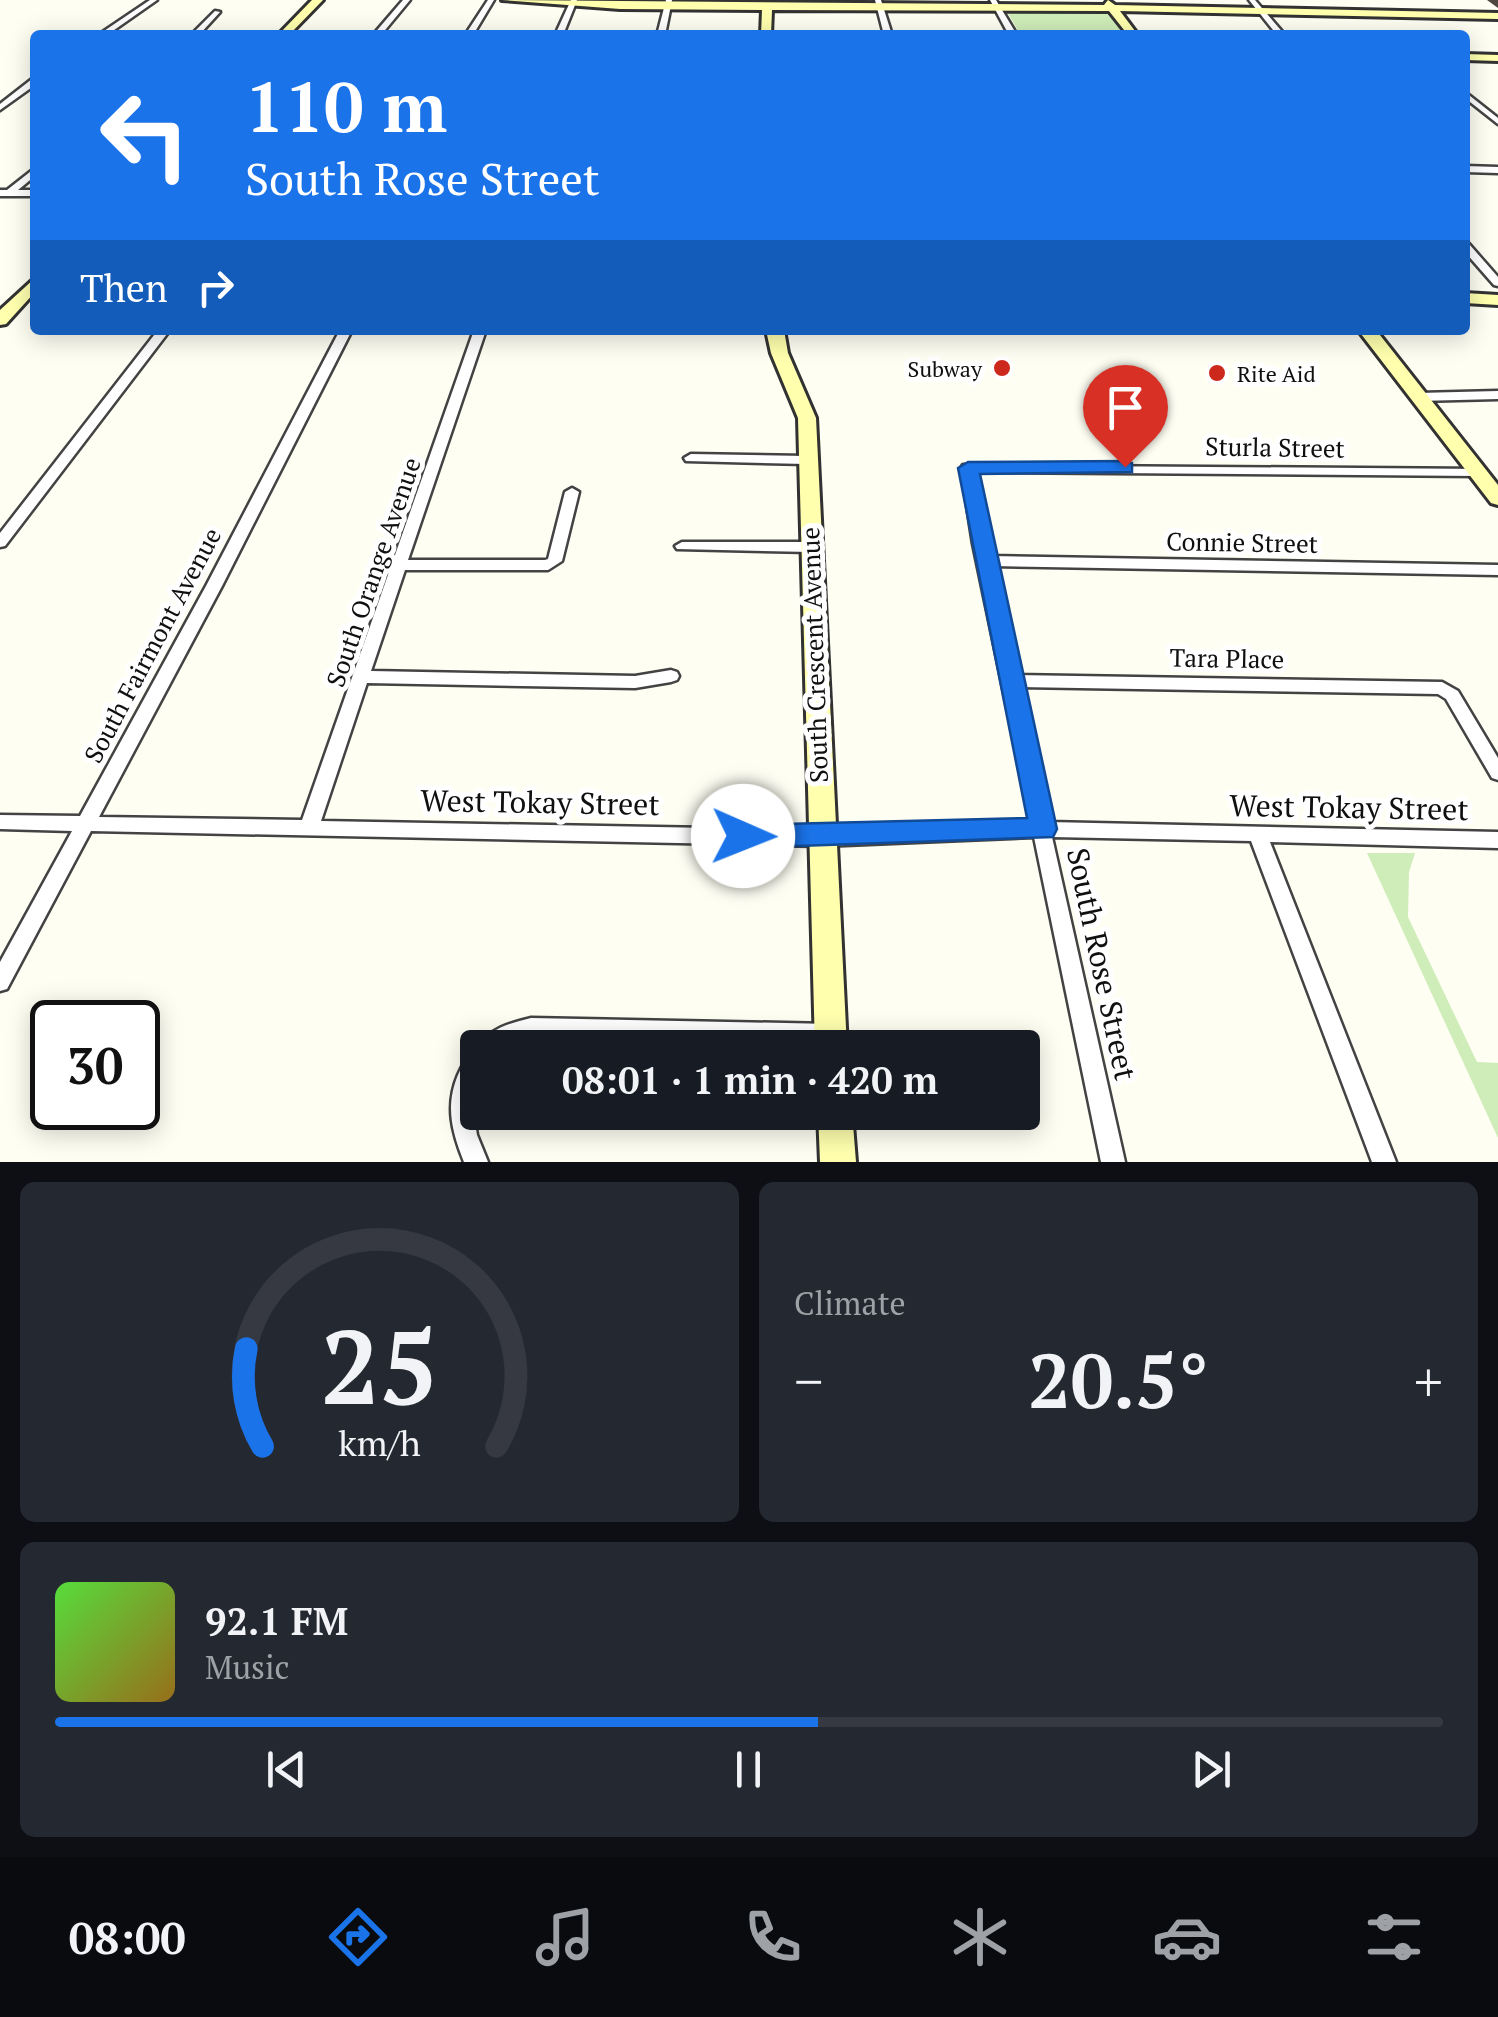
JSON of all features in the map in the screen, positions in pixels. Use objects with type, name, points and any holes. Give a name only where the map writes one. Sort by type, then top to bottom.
[{"type":"street","points":[[109,30],[154,0]]},
{"type":"street","points":[[288,30],[318,0]]},
{"type":"street","points":[[381,30],[408,0]]},
{"type":"street","points":[[472,30],[491,0]]},
{"type":"street","points":[[507,0],[1109,4],[1498,16]]},
{"type":"street","points":[[1252,0],[1278,30]]},
{"type":"street","points":[[1476,0],[1498,16]]},
{"type":"street","points":[[561,30],[573,2]]},
{"type":"street","points":[[662,30],[668,3]]},
{"type":"street","points":[[766,30],[767,3]]},
{"type":"street","points":[[879,3],[887,30]]},
{"type":"street","points":[[995,4],[1011,30]]},
{"type":"street","points":[[1109,4],[1129,30]]},
{"type":"street","points":[[200,30],[217,12]]},
{"type":"street","points":[[1470,57],[1498,58]]},
{"type":"street","points":[[0,108],[30,85]]},
{"type":"street","points":[[1470,98],[1498,122]]},
{"type":"street","points":[[1470,107],[1498,108]]},
{"type":"street","points":[[1470,169],[1498,170]]},
{"type":"street","points":[[5,193],[30,175]]},
{"type":"street","points":[[1470,252],[1498,284]]},
{"type":"street","points":[[0,290],[30,288]]},
{"type":"street","points":[[0,320],[30,290]]},
{"type":"street","points":[[1470,299],[1498,303]]},
{"type":"street","points":[[1470,306],[1498,303]]},
{"type":"street","points":[[0,543],[160,335]]},
{"type":"street","name":"South Fairmont Avenue","points":[[0,982],[343,335]]},
{"type":"street","name":"South Orange Avenue","points":[[308,828],[478,335]]},
{"type":"street","name":"South Crescent Avenue","points":[[776,335],[779,360],[804,401],[831,1030]]},
{"type":"street","points":[[1371,335],[1498,498]]},
{"type":"street","points":[[1418,397],[1498,395]]},
{"type":"street","points":[[691,458],[806,460]]},
{"type":"street","name":"Sturla Street","points":[[970,485],[968,468],[974,466],[1478,472]]},
{"type":"street","name":"South Rose Street","points":[[970,485],[1113,1162]]},
{"type":"street","points":[[399,565],[548,565],[554,561],[572,492]]},
{"type":"street","points":[[682,546],[812,547]]},
{"type":"street","name":"Connie Street","points":[[986,561],[1498,570]]},
{"type":"street","points":[[362,677],[635,682],[671,676]]},
{"type":"street","name":"Tara Place","points":[[1011,681],[1442,688],[1452,695],[1498,773]]},
{"type":"street","name":"West Tokay Street","points":[[0,822],[822,838],[1043,829],[1498,840]]},
{"type":"street","points":[[1258,836],[1384,1162]]},
{"type":"street","points":[[523,1030],[577,1030]]},
{"type":"street","points":[[460,1097],[460,1123]]},
{"type":"street","points":[[463,1130],[476,1162]]},
{"type":"street","points":[[836,1130],[838,1162]]},
{"type":"green space","points":[[1006,10],[1104,10],[1121,30],[1018,30]]},
{"type":"green space","points":[[1367,853],[1415,853],[1409,872],[1408,917],[1477,1062],[1498,1063],[1498,1138]]},
{"type":"place","name":"Subway","points":[[1002,368]]},
{"type":"place","name":"Rite Aid","points":[[1217,373]]},
{"type":"route","points":[[743,836],[822,838],[1043,829],[980,544],[968,468],[1125,467]]}]
